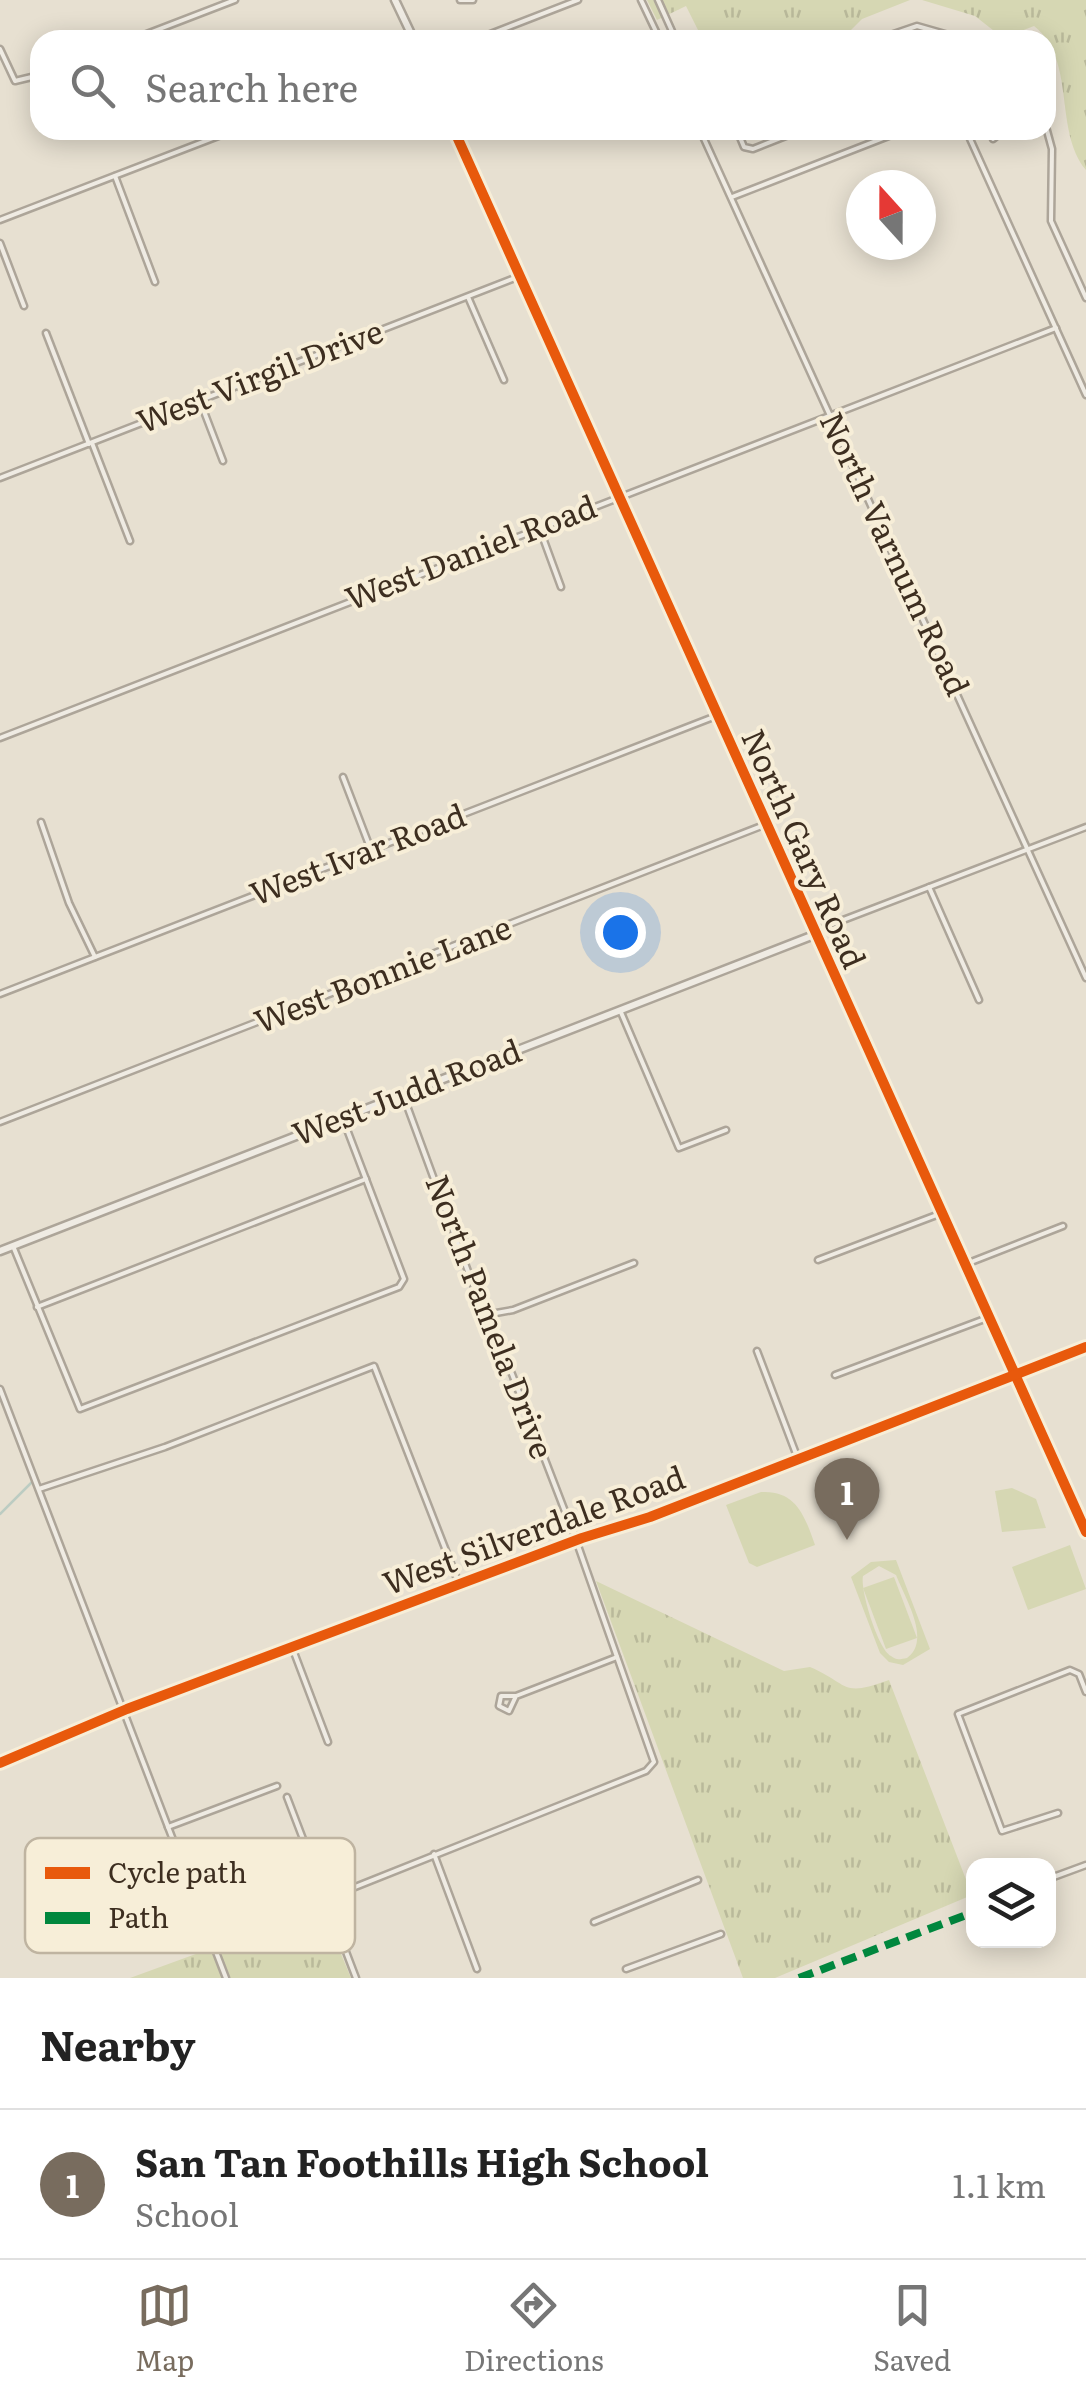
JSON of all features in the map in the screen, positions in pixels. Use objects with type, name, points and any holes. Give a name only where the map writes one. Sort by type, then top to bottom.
[{"type":"street","points":[[157,30],[235,0]]},
{"type":"street","points":[[395,0],[409,30]]},
{"type":"street","points":[[460,0],[473,0]]},
{"type":"street","points":[[502,30],[578,0]]},
{"type":"street","points":[[641,0],[655,30]]},
{"type":"street","points":[[658,0],[672,30]]},
{"type":"street","points":[[906,30],[918,26],[932,30]]},
{"type":"street","points":[[0,49],[14,81],[30,77]]},
{"type":"street","points":[[0,220],[208,140]]},
{"type":"street","name":"North Gary Road","points":[[459,140],[813,934],[1086,1532]]},
{"type":"street","name":"North Varnum Road","points":[[705,140],[1086,978]]},
{"type":"street","points":[[743,140],[748,149],[772,140]]},
{"type":"street","points":[[731,198],[879,140]]},
{"type":"street","points":[[971,140],[1086,394]]},
{"type":"street","points":[[1050,140],[1050,212],[1086,298]]},
{"type":"street","points":[[115,176],[154,282]]},
{"type":"street","points":[[0,243],[24,306]]},
{"type":"street","points":[[1077,278],[1086,274]]},
{"type":"street","name":"West Virgil Drive","points":[[0,478],[520,276]]},
{"type":"street","points":[[468,296],[504,380]]},
{"type":"street","name":"West Daniel Road","points":[[0,738],[1056,328]]},
{"type":"street","points":[[46,333],[130,541]]},
{"type":"street","points":[[200,401],[223,461]]},
{"type":"street","points":[[538,526],[561,586]]},
{"type":"street","name":"West Ivar Road","points":[[0,994],[716,716]]},
{"type":"street","points":[[343,777],[371,850]]},
{"type":"street","points":[[42,822],[69,903],[95,957]]},
{"type":"street","name":"West Bonnie Lane","points":[[0,1122],[764,825]]},
{"type":"street","name":"West Judd Road","points":[[0,1251],[1086,827]]},
{"type":"street","points":[[930,887],[979,1000]]},
{"type":"street","points":[[1079,962],[1086,960]]},
{"type":"street","points":[[620,1010],[679,1148],[726,1130]]},
{"type":"street","name":"North Pamela Drive","points":[[402,1095],[576,1540],[653,1765],[434,1854]]},
{"type":"street","points":[[13,1246],[80,1409],[403,1283],[343,1118]]},
{"type":"street","points":[[37,1306],[366,1178]]},
{"type":"street","points":[[818,1260],[942,1212]]},
{"type":"street","points":[[966,1264],[1063,1226]]},
{"type":"street","points":[[485,1315],[513,1310],[634,1263]]},
{"type":"street","points":[[835,1375],[990,1317]]},
{"type":"street","name":"West Silverdale Road","points":[[0,1763],[124,1710],[1086,1348]]},
{"type":"street","points":[[757,1351],[798,1459]]},
{"type":"street","points":[[39,1489],[164,1447],[374,1366],[459,1584]]},
{"type":"street","points":[[0,1388],[172,1838]]},
{"type":"street","points":[[292,1648],[328,1742]]},
{"type":"street","points":[[516,1696],[618,1656]]},
{"type":"street","points":[[1058,1812],[1002,1831],[958,1714],[1070,1670],[1079,1674],[1086,1692]]},
{"type":"street","points":[[168,1827],[277,1786]]},
{"type":"street","points":[[287,1797],[302,1838]]},
{"type":"street","points":[[355,1887],[434,1854],[477,1969]]},
{"type":"street","points":[[1056,1877],[1086,1865]]},
{"type":"street","points":[[594,1922],[698,1880]]},
{"type":"street","points":[[626,1969],[721,1934]]},
{"type":"street","points":[[216,1953],[226,1978]]},
{"type":"street","points":[[346,1953],[356,1978]]},
{"type":"green space","points":[[647,0],[910,0],[862,19],[851,30],[698,30],[686,6],[657,20]]},
{"type":"green space","points":[[922,0],[1086,0],[1086,170],[1070,135],[1056,57],[1056,30],[1038,30],[1034,26],[993,30],[975,16]]},
{"type":"green space","points":[[1012,1488],[1036,1499],[1046,1528],[1002,1532],[995,1491]]},
{"type":"green space","points":[[761,1492],[783,1495],[798,1507],[815,1545],[757,1567],[749,1563],[726,1505]]},
{"type":"green space","points":[[1070,1545],[1086,1589],[1028,1610],[1012,1567]]},
{"type":"green space","points":[[896,1560],[930,1649],[903,1665],[889,1662],[880,1653],[851,1577],[871,1562]],"holes":[[[879,1566],[896,1575],[917,1630],[914,1650],[907,1658],[899,1659],[891,1656],[881,1643],[863,1583],[863,1576]]]},
{"type":"green space","points":[[894,1577],[917,1638],[886,1649],[863,1588]]},
{"type":"green space","points":[[596,1581],[784,1671],[810,1667],[853,1688],[889,1680],[966,1879],[966,1898],[775,1978],[743,1978]]},
{"type":"green space","points":[[199,1953],[341,1953],[351,1978],[130,1978]]},
{"type":"waterway","points":[[0,1514],[34,1480]]},
{"type":"marked path","points":[[799,1978],[966,1915]]},
{"type":"cycle path","points":[[459,140],[1086,1532]]},
{"type":"cycle path","points":[[0,1763],[127,1709],[582,1538],[650,1517],[1086,1347]]},
{"type":"place","name":"San Tan Foothills High School","points":[[847,1540]]}]
